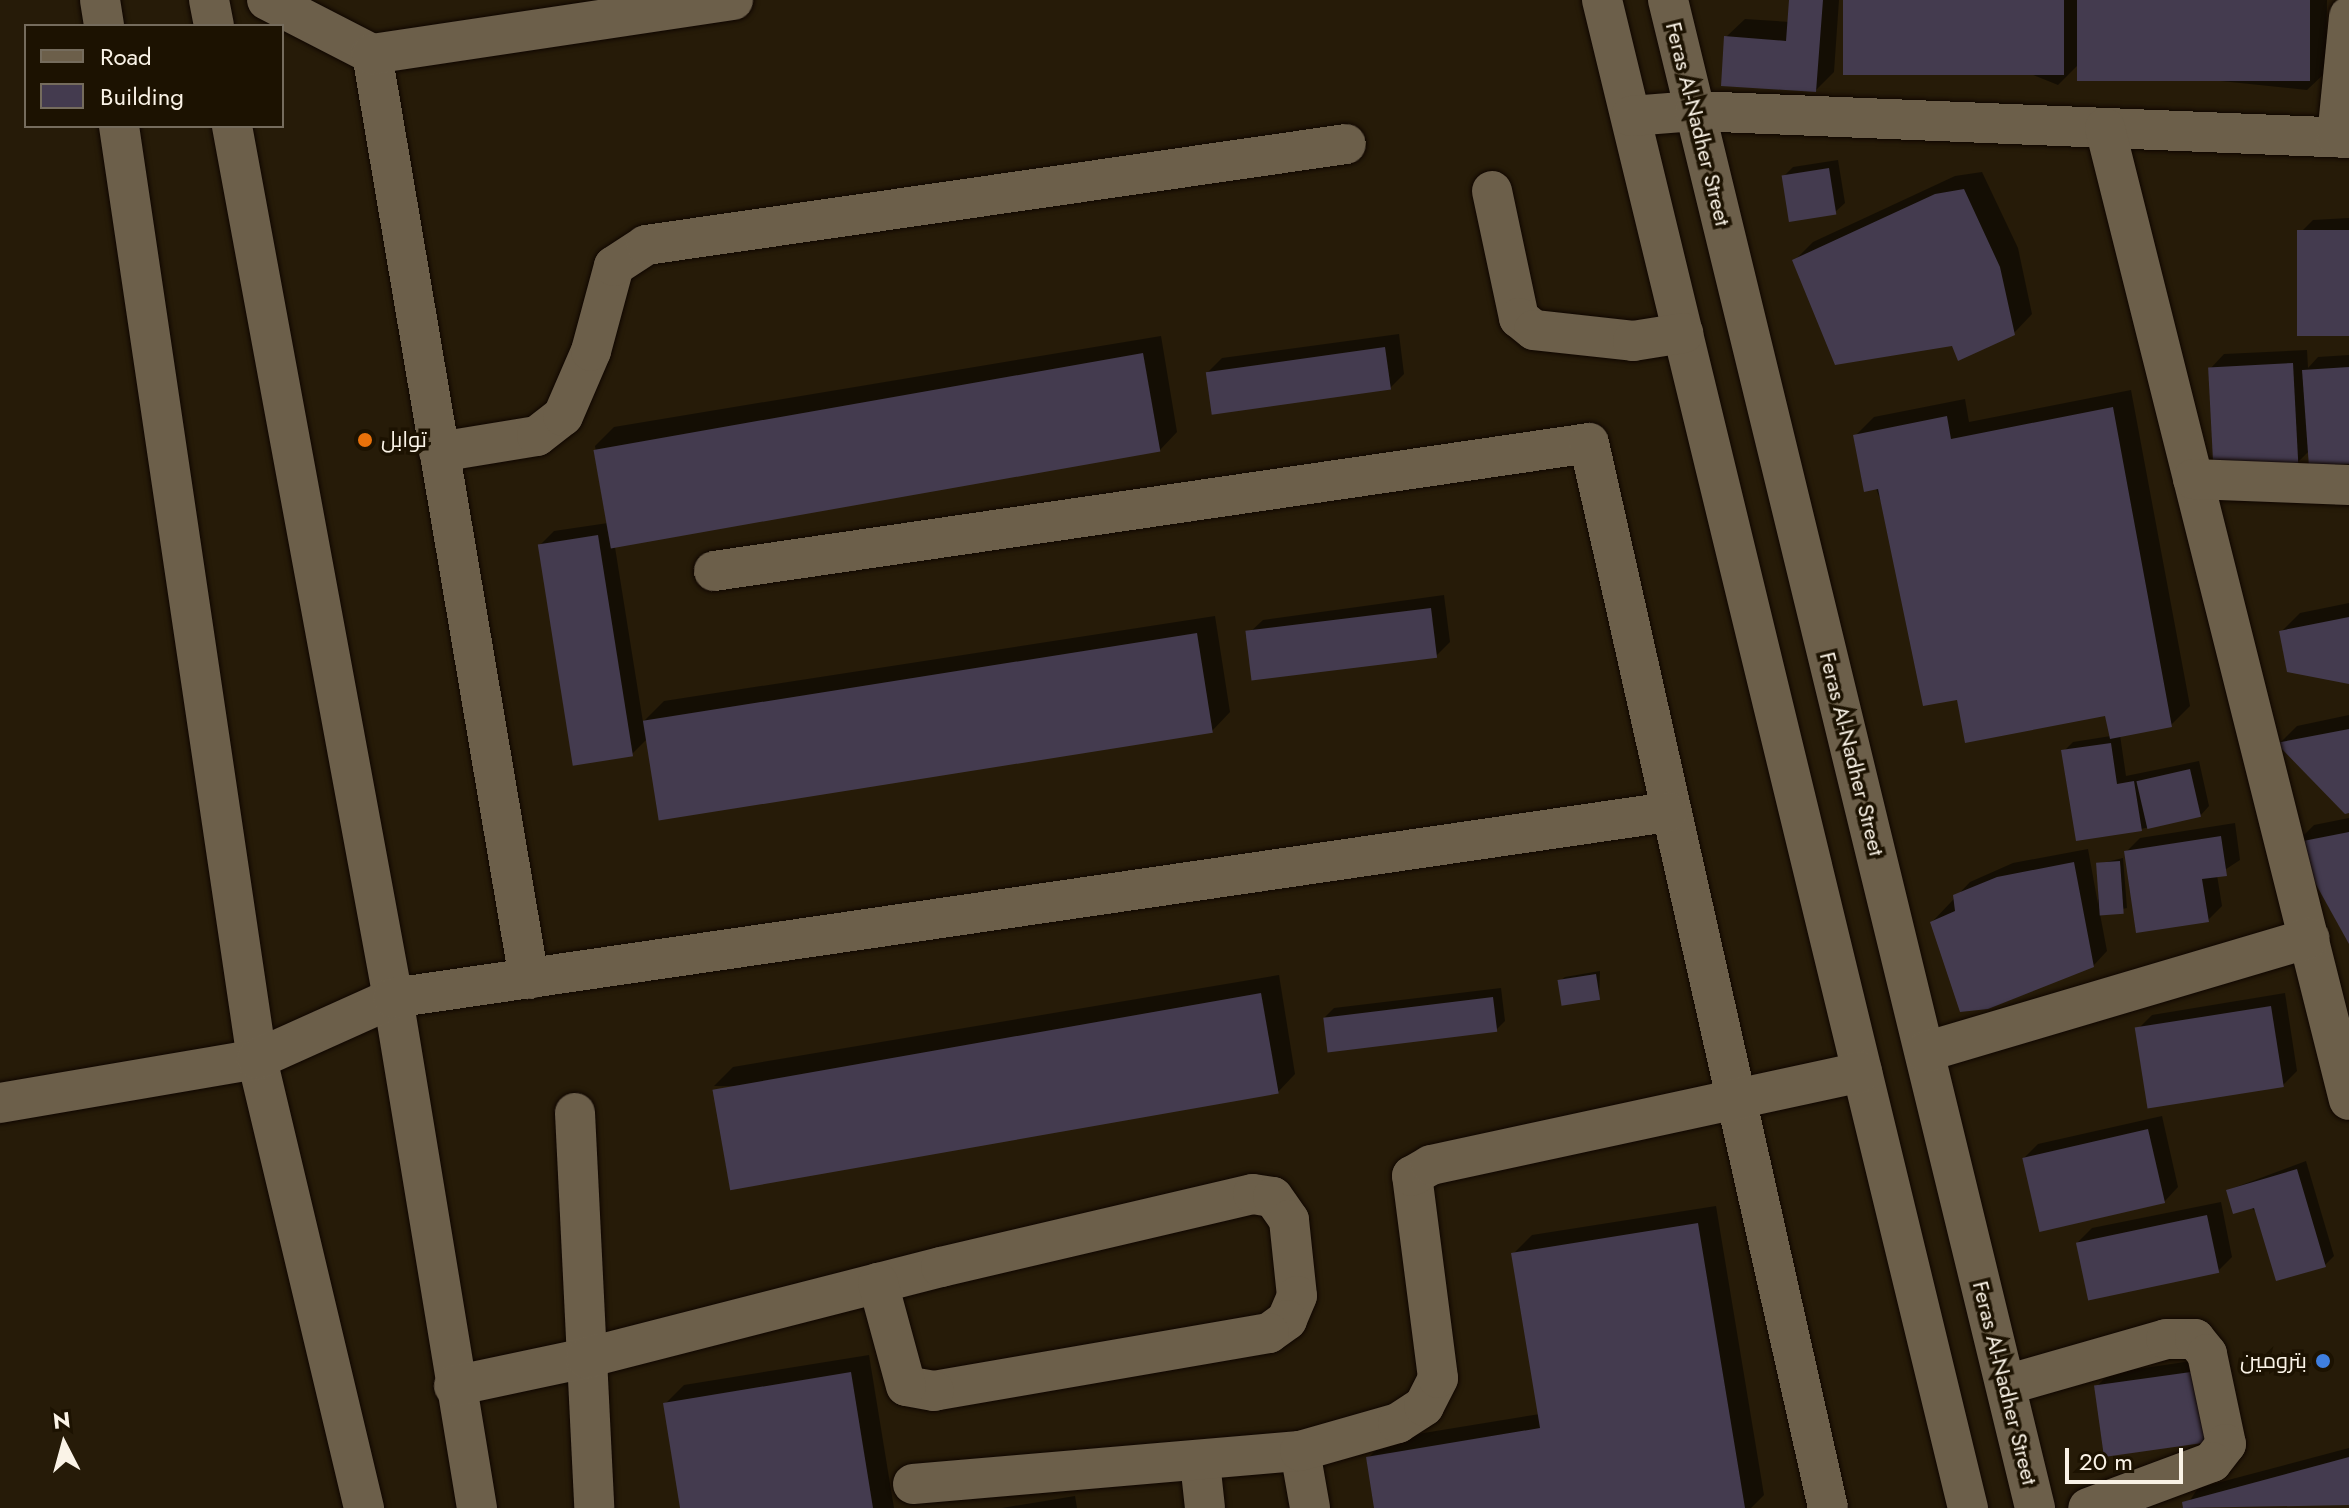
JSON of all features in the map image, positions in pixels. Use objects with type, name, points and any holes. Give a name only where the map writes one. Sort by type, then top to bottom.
[{"type":"street","points":[[100,0],[104,24]]},
{"type":"street","points":[[209,0],[214,24]]},
{"type":"street","points":[[267,0],[372,54],[733,0]]},
{"type":"street","points":[[1602,0],[1968,1508]]},
{"type":"street","name":"Feras Al-Nadher Street","points":[[1668,0],[2035,1508]]},
{"type":"street","points":[[1631,116],[1695,111],[2343,138],[2349,17]]},
{"type":"street","points":[[372,54],[529,979]]},
{"type":"street","points":[[119,128],[257,1059],[364,1508]]},
{"type":"street","points":[[232,128],[393,998],[454,1386],[477,1508]]},
{"type":"street","points":[[2105,128],[2349,1100]]},
{"type":"street","points":[[439,452],[537,436],[563,416],[591,351],[614,266],[646,245],[1346,144]]},
{"type":"street","points":[[1492,191],[1519,318],[1534,330],[1633,341],[1683,333]]},
{"type":"street","points":[[714,571],[1589,443],[1668,812],[1828,1508]]},
{"type":"street","points":[[2193,479],[2349,485]]},
{"type":"street","points":[[0,1103],[257,1059],[393,998],[1668,812]]},
{"type":"street","points":[[1925,1052],[2309,938]]},
{"type":"street","points":[[913,1484],[1200,1462],[1300,1451],[1398,1423],[1424,1406],[1438,1378],[1412,1176],[1431,1165],[1862,1072]]},
{"type":"street","points":[[575,1113],[594,1508]]},
{"type":"street","points":[[454,1386],[586,1358],[878,1283],[1253,1194],[1273,1197],[1289,1220],[1297,1296],[1287,1320],[1269,1333],[934,1391],[906,1386],[878,1283]]},
{"type":"street","points":[[2006,1385],[2166,1339],[2195,1339],[2207,1354],[2226,1444],[2212,1462],[2088,1508]]},
{"type":"street","points":[[1300,1451],[1310,1508]]},
{"type":"street","points":[[1200,1462],[1205,1508]]},
{"type":"building","points":[[1789,0],[1823,0],[1816,92],[1721,86],[1724,36],[1786,41]]},
{"type":"building","points":[[1843,0],[2064,0],[2064,75],[1843,75]]},
{"type":"building","points":[[2077,0],[2310,0],[2310,81],[2077,81]]},
{"type":"building","points":[[1829,168],[1836,214],[1789,222],[1782,176]]},
{"type":"building","points":[[1964,189],[2000,267],[2015,335],[1958,361],[1952,346],[1835,365],[1792,260],[1935,194]]},
{"type":"building","points":[[2297,230],[2349,230],[2349,336],[2297,336]]},
{"type":"building","points":[[1385,347],[1391,390],[1212,415],[1206,372]]},
{"type":"building","points":[[1143,353],[1160,451],[611,548],[593,450]]},
{"type":"building","points":[[2293,363],[2298,464],[2213,468],[2208,367]]},
{"type":"building","points":[[2349,367],[2349,464],[2309,467],[2302,370]]},
{"type":"building","points":[[2113,407],[2172,727],[2110,739],[2105,716],[1965,743],[1957,700],[1923,706],[1878,489],[1864,492],[1853,435],[1947,416],[1951,439]]},
{"type":"building","points":[[598,535],[633,756],[573,766],[538,545]]},
{"type":"building","points":[[1431,608],[1437,658],[1251,680],[1245,631]]},
{"type":"building","points":[[2349,617],[2349,684],[2287,672],[2279,631]]},
{"type":"building","points":[[1197,633],[1213,733],[659,821],[643,721]]},
{"type":"building","points":[[2349,729],[2349,813],[2345,814],[2276,743]]},
{"type":"building","points":[[2111,743],[2117,784],[2134,781],[2142,831],[2076,841],[2061,750]]},
{"type":"building","points":[[2190,769],[2201,817],[2147,829],[2136,781]]},
{"type":"building","points":[[2349,832],[2349,944],[2293,843]]},
{"type":"building","points":[[2221,836],[2227,876],[2202,879],[2209,922],[2136,933],[2124,851]]},
{"type":"building","points":[[2120,861],[2124,914],[2100,916],[2096,863]]},
{"type":"building","points":[[2074,862],[2094,967],[1988,1009],[1960,1012],[1930,922],[1955,911],[1953,895],[1997,877]]},
{"type":"building","points":[[1596,974],[1600,1000],[1562,1006],[1557,980]]},
{"type":"building","points":[[1261,993],[1279,1093],[730,1190],[712,1090]]},
{"type":"building","points":[[1493,997],[1497,1032],[1328,1053],[1323,1018]]},
{"type":"building","points":[[2271,1006],[2284,1087],[2148,1109],[2135,1028]]},
{"type":"building","points":[[2148,1129],[2165,1203],[2039,1232],[2022,1158]]},
{"type":"building","points":[[2297,1169],[2326,1267],[2276,1281],[2254,1208],[2233,1214],[2226,1190]]},
{"type":"building","points":[[2207,1215],[2219,1273],[2088,1301],[2076,1243]]},
{"type":"building","points":[[1698,1223],[1745,1508],[1374,1508],[1366,1457],[1540,1428],[1511,1253]]},
{"type":"building","points":[[2198,1371],[2208,1442],[2104,1457],[2094,1386]]},
{"type":"building","points":[[851,1372],[873,1508],[680,1508],[663,1403]]},
{"type":"building","points":[[2349,1457],[2349,1505],[2183,1508],[2182,1502]]},
{"type":"place","name":"توابل","points":[[365,440]]},
{"type":"place","name":"بترومين","points":[[2323,1361]]}]
